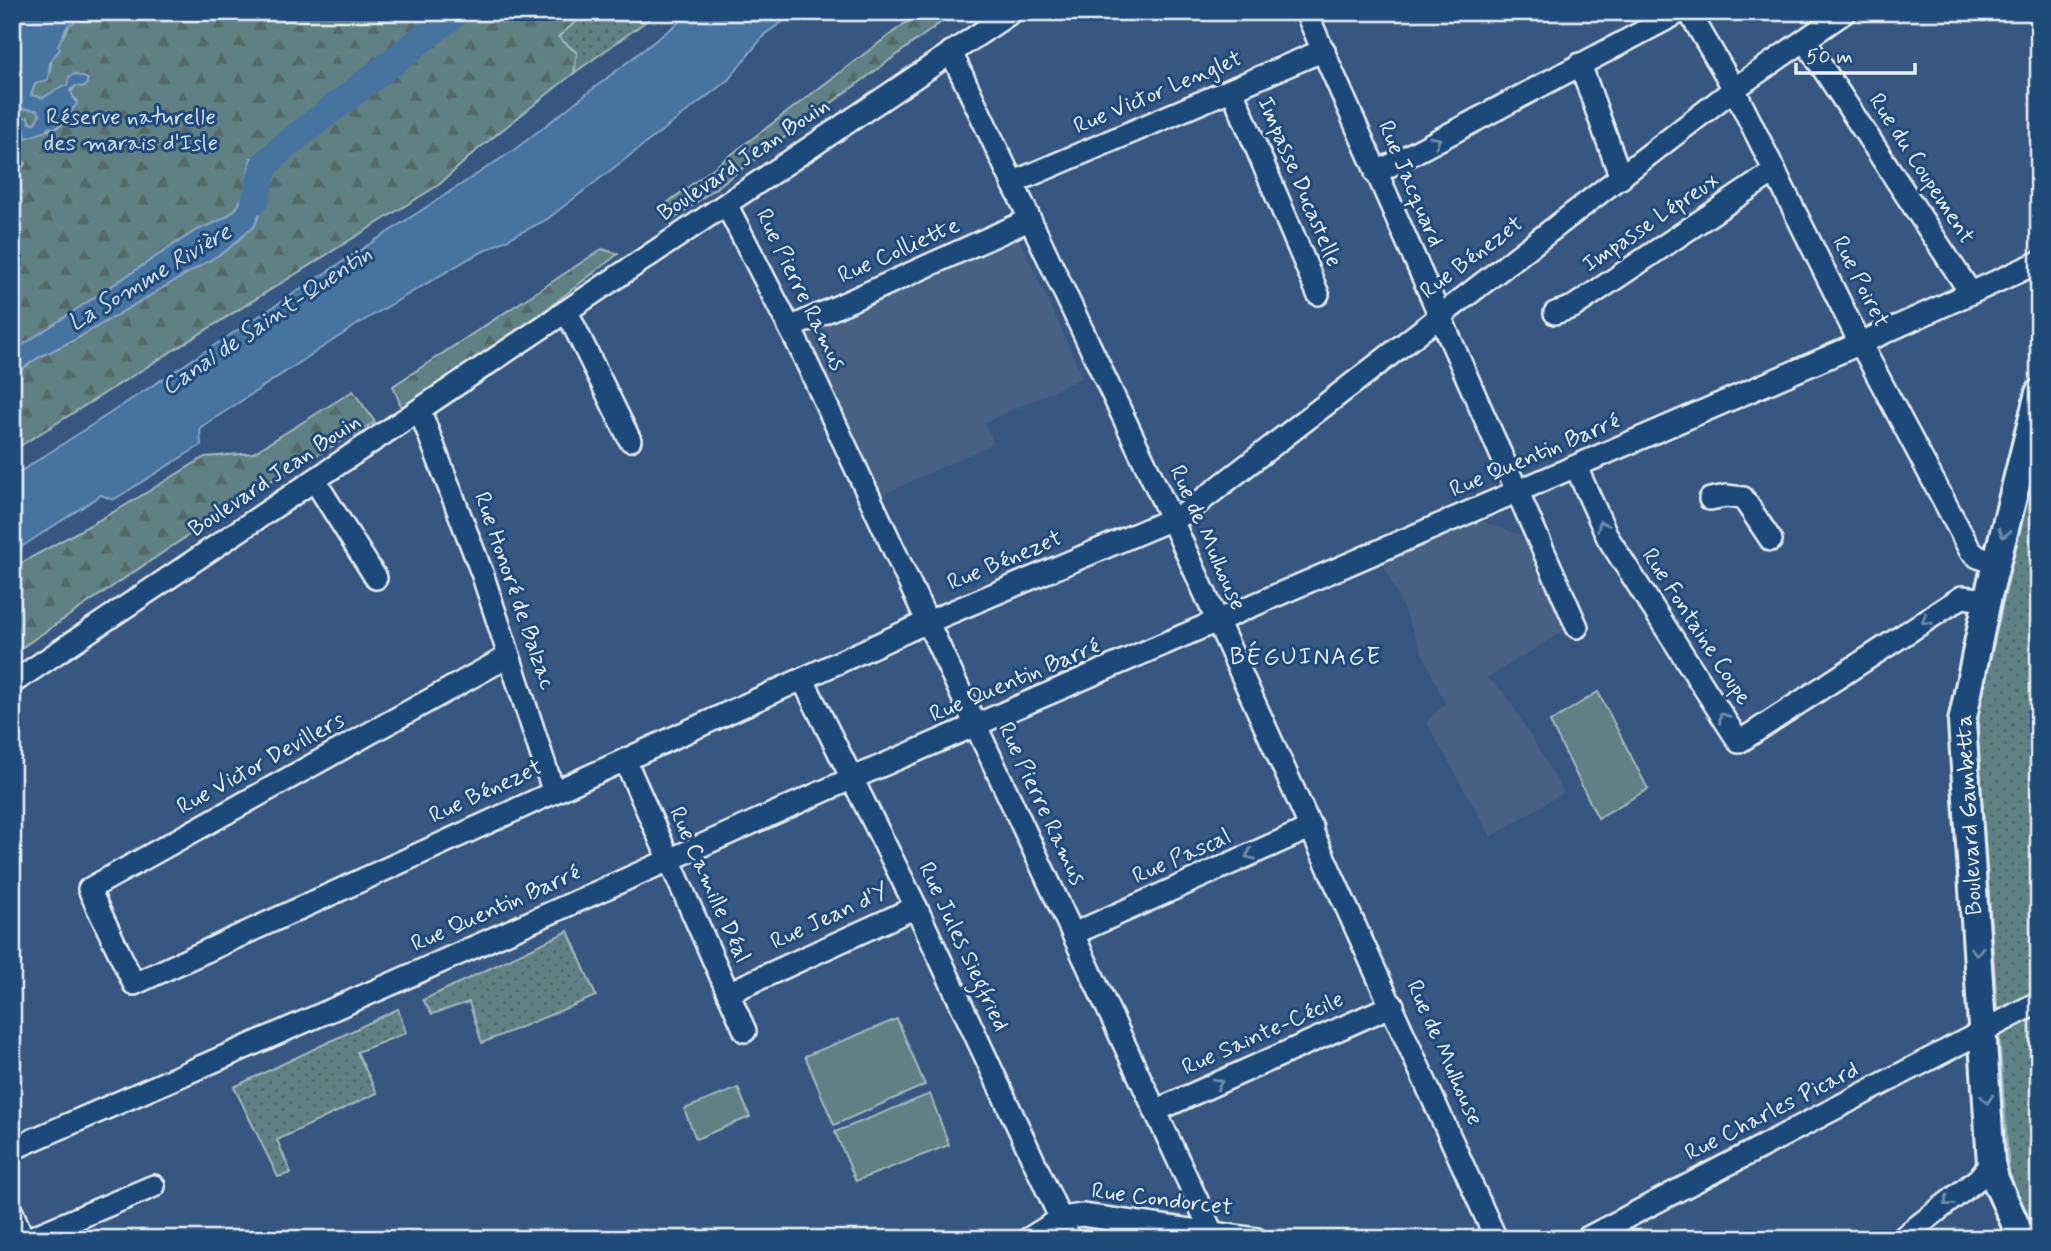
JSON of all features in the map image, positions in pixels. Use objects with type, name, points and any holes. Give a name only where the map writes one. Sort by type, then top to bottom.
[{"type":"main road","name":"Boulevard Gambetta","points":[[2022,1239],[1999,1189],[1991,1163],[1962,722],[1996,563],[2030,464],[2039,393]]},
{"type":"street","name":"Boulevard Jean Bouin","points":[[12,683],[1012,12]]},
{"type":"street","name":"Rue Jacquard","points":[[1306,12],[1515,492],[1577,627]]},
{"type":"street","points":[[1376,173],[1680,12]]},
{"type":"street","name":"Rue Poiret","points":[[1689,12],[1734,89],[1861,343],[1970,550],[1978,557],[1996,563]]},
{"type":"street","name":"Rue Bénezet","points":[[114,942],[134,984],[553,790],[928,622],[1184,514],[1734,89],[1845,12]]},
{"type":"street","name":"Rue du Coupement","points":[[1805,41],[1970,292]]},
{"type":"street","name":"Rue Victor Lenglet","points":[[1012,183],[1324,50]]},
{"type":"street","name":"Rue de Mulhouse","points":[[951,52],[1171,518],[1393,1005],[1496,1239]]},
{"type":"street","points":[[1580,64],[1621,178]]},
{"type":"street","name":"Impasse Ducastelle","points":[[1232,90],[1318,294]]},
{"type":"street","name":"Impasse Lépreux","points":[[1555,313],[1573,307],[1774,171]]},
{"type":"street","name":"Rue Pierre Ramus","points":[[726,204],[790,328],[1213,1235]]},
{"type":"street","name":"Rue Colliette","points":[[790,328],[1029,220]]},
{"type":"street","name":"Rue Quentin Barré","points":[[12,1149],[853,778],[1861,343],[2039,262]]},
{"type":"street","points":[[567,312],[630,440]]},
{"type":"street","name":"Rue Honoré de Balzac","points":[[420,411],[482,573],[553,790]]},
{"type":"street","name":"Rue Fontaine Coupe","points":[[1576,467],[1608,538],[1739,742],[1962,597],[1987,600]]},
{"type":"street","points":[[315,481],[376,578]]},
{"type":"street","points":[[1710,499],[1726,496],[1743,498],[1771,540]]},
{"type":"street","name":"Rue Victor Devillers","points":[[114,942],[89,890],[509,656]]},
{"type":"street","name":"Rue Jules Siegfried","points":[[803,680],[916,907],[1070,1239]]},
{"type":"street","name":"Rue Camille Déal","points":[[625,760],[745,1031]]},
{"type":"street","name":"Rue Pascal","points":[[1073,934],[1312,827]]},
{"type":"street","name":"Rue Jean d'Y","points":[[728,993],[916,907]]},
{"type":"street","name":"Rue Charles Picard","points":[[1585,1239],[2039,1002]]},
{"type":"street","name":"Rue Sainte-Cécile","points":[[1155,1111],[1393,1005]]},
{"type":"street","points":[[1901,1239],[1978,1178],[1991,1163]]},
{"type":"street","points":[[28,1239],[154,1186]]},
{"type":"street","points":[[12,1212],[23,1239]]},
{"type":"street","name":"Rue Condorcet","points":[[1062,1218],[1082,1215],[1256,1239]]},
{"type":"street","points":[[1028,1239],[1062,1218]]},
{"type":"shaded area","points":[[1015,238],[1020,240],[1083,377],[985,423],[994,443],[880,496],[807,340],[809,334]]},
{"type":"shaded area","points":[[1478,520],[1521,535],[1569,628],[1487,678],[1505,693],[1564,792],[1491,837],[1426,722],[1445,704],[1382,561]]},
{"type":"green space","points":[[587,12],[659,12],[574,73],[577,53],[558,37]]},
{"type":"green space","name":"Réserve naturelle des marais d'Isle","points":[[587,12],[558,37],[577,53],[574,73],[477,150],[440,184],[12,451],[12,376],[39,357],[74,340],[227,250],[255,225],[276,167],[251,158],[242,198],[231,213],[195,231],[12,352],[12,180],[26,163],[12,156],[14,149],[24,139],[61,125],[77,101],[70,94],[75,86],[85,87],[88,79],[74,74],[67,86],[43,98],[31,95],[35,84],[49,75],[52,57],[60,49],[57,45],[69,27],[67,25],[79,13]]},
{"type":"green space","points":[[920,12],[955,12],[671,221],[663,206]]},
{"type":"green space","points":[[16,108],[38,110],[40,114],[35,123],[22,122],[27,129],[26,138],[17,142],[12,151],[12,116]]},
{"type":"green space","points":[[602,249],[618,254],[530,322],[403,411],[393,386]]},
{"type":"green space","points":[[353,391],[375,422],[257,489],[12,654],[12,568],[121,508],[205,457],[253,453]]},
{"type":"green space","points":[[2039,496],[2039,1239],[2029,1227],[2009,1173],[1978,742],[1979,708],[2027,499]]},
{"type":"green space","points":[[1598,692],[1648,789],[1598,818],[1550,722]]},
{"type":"green space","points":[[568,931],[596,996],[482,1043],[469,1002],[432,1014],[423,1000]]},
{"type":"green space","points":[[398,1009],[406,1033],[357,1052],[377,1093],[277,1140],[291,1173],[278,1177],[234,1087]]},
{"type":"green space","points":[[897,1019],[925,1085],[834,1125],[805,1056]]},
{"type":"green space","points":[[738,1088],[750,1117],[696,1139],[684,1109]]},
{"type":"green space","points":[[930,1094],[949,1145],[856,1181],[835,1132]]},
{"type":"water","points":[[12,12],[79,12],[74,23],[68,25],[58,45],[60,49],[50,62],[48,80],[35,84],[31,95],[43,98],[62,86],[67,86],[69,77],[74,74],[88,79],[85,87],[75,86],[70,90],[77,104],[56,128],[49,127],[44,132],[26,138],[22,118],[28,117],[30,123],[35,123],[40,114],[37,110],[16,108],[12,113]]},
{"type":"water","name":"Canal de Saint-Quentin","points":[[748,12],[754,22],[779,14],[797,12],[765,34],[728,80],[546,220],[470,258],[358,324],[200,428],[201,445],[113,500],[101,495],[12,553],[12,477],[514,150],[691,13]]},
{"type":"water","points":[[251,158],[276,166],[255,225],[227,250],[74,340],[39,357],[12,376],[12,352],[195,231],[232,213],[242,198]]},
{"type":"waterway","name":"La Somme Rivière","points":[[255,200],[264,166],[282,148],[457,12]]},
{"type":"district","name":"BÉGUINAGE","points":[[1306,657]]}]
